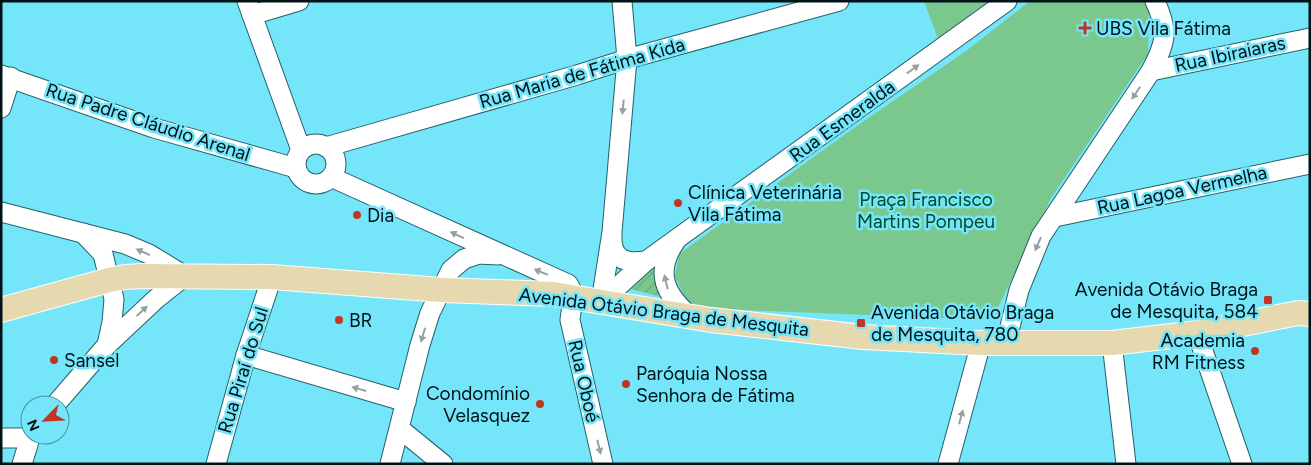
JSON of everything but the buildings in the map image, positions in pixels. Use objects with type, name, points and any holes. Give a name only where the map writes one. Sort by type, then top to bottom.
[{"type":"main road","name":"Avenida Otávio Braga de Mesquita","points":[[1,310],[124,277],[185,276],[272,277],[442,290],[552,294],[692,318],[863,337],[981,343],[1112,343],[1197,332],[1306,311]]},
{"type":"street","points":[[298,159],[306,146],[320,144],[326,147],[335,157],[336,164],[331,177],[318,184],[308,183],[300,177],[298,159],[250,8],[299,1]]},
{"type":"street","points":[[601,302],[612,232],[627,59],[622,1]]},
{"type":"street","name":"Rua Maria de Fátima Kida","points":[[326,147],[627,59],[839,1]]},
{"type":"street","name":"Rua Esmeralda","points":[[601,302],[646,261],[1007,1]]},
{"type":"street","points":[[1006,343],[1018,290],[1041,236],[1151,71],[1161,52],[1165,33],[1161,14],[1155,1]]},
{"type":"street","name":"Rua Ibiraiaras","points":[[1151,71],[1310,38]]},
{"type":"street","points":[[1,108],[6,76]]},
{"type":"street","name":"Rua Padre Cláudio Arenal","points":[[6,76],[154,128],[298,159]]},
{"type":"street","name":"Rua Lagoa Vermelha","points":[[1054,217],[1310,164]]},
{"type":"street","points":[[331,177],[568,284],[572,290],[573,297]]},
{"type":"street","points":[[1,212],[121,242],[149,254],[185,276],[156,299],[107,345],[64,395]]},
{"type":"street","points":[[82,232],[103,254],[114,299],[107,345]]},
{"type":"street","points":[[612,232],[614,250],[619,258],[626,262],[646,261]]},
{"type":"street","name":"Rua Esmeralda","points":[[676,240],[665,257],[665,279],[670,294],[692,318]]},
{"type":"street","points":[[390,464],[430,313],[451,270],[464,259],[479,254],[502,255]]},
{"type":"street","name":"Rua Piraí do Sul","points":[[216,464],[246,355],[272,277]]},
{"type":"street","name":"Rua Oboé","points":[[573,297],[570,320],[603,464]]},
{"type":"street","points":[[1197,332],[1242,464]]},
{"type":"street","points":[[948,464],[981,343]]},
{"type":"street","points":[[1112,343],[1126,464]]},
{"type":"street","points":[[246,355],[406,402]]},
{"type":"street","points":[[400,429],[443,464]]},
{"type":"street","points":[[1,438],[20,437]]},
{"type":"street","points":[[22,464],[27,445]]},
{"type":"green space","points":[[924,1],[1001,1],[941,47]]},
{"type":"green space","name":"Praça Francisco Martins Pompeu","points":[[1030,1],[1145,1],[1149,10],[1148,54],[1051,198],[992,320],[690,308],[675,277],[679,254],[854,128],[966,51]]},
{"type":"green space","points":[[660,257],[661,291],[658,296],[627,288]]},
{"type":"place","name":"UBS Vila Fátima","points":[[1085,28]]},
{"type":"place","name":"Clínica Veterinária Vila Fátima","points":[[678,203]]},
{"type":"place","name":"Dia","points":[[357,215]]},
{"type":"place","name":"Avenida Otávio Braga de Mesquita, 584","points":[[1268,300]]},
{"type":"place","name":"BR","points":[[339,320]]},
{"type":"place","name":"Avenida Otávio Braga de Mesquita, 780","points":[[861,323]]},
{"type":"place","name":"Academia RM Fitness","points":[[1255,351]]},
{"type":"place","name":"Sansel","points":[[54,360]]},
{"type":"place","name":"Paróquia Nossa Senhora de Fátima","points":[[626,384]]},
{"type":"place","name":"Condomínio Velasquez","points":[[540,404]]}]
